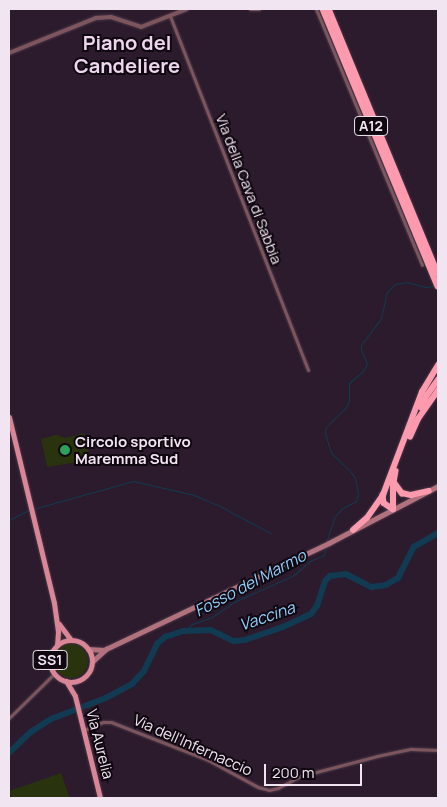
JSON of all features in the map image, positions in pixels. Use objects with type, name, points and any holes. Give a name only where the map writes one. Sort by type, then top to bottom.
[{"type":"highway","name":"A12","points":[[323,9],[422,242],[438,273]]},
{"type":"highway","name":"A12","points":[[329,9],[422,242]]},
{"type":"highway","points":[[422,242],[438,265]]},
{"type":"highway","points":[[422,242],[437,286]]},
{"type":"highway","points":[[353,530],[367,518],[383,495],[426,385],[438,365]]},
{"type":"highway","points":[[416,411],[438,379]]},
{"type":"highway","points":[[392,509],[394,477],[427,395],[438,379]]},
{"type":"highway","points":[[417,419],[438,390]]},
{"type":"highway","points":[[394,477],[396,487],[404,494],[413,495],[429,491]]},
{"type":"highway","points":[[383,495],[385,504],[392,509]]},
{"type":"main road","name":"SS1","points":[[9,417],[57,619],[62,630],[71,640],[84,644],[88,648],[92,662],[88,674],[83,678],[66,681],[54,674],[50,656],[56,645],[57,619]]},
{"type":"main road","points":[[92,662],[106,649],[322,547],[438,486]]},
{"type":"main road","name":"SS1","points":[[56,645],[71,640]]},
{"type":"main road","points":[[88,648],[106,649]]},
{"type":"main road","name":"Via Aurelia","points":[[75,696],[77,686],[83,678]]},
{"type":"main road","name":"Via Aurelia","points":[[66,681],[75,696],[80,713],[100,798]]},
{"type":"street","points":[[9,53],[96,18],[109,17],[141,27],[187,9]]},
{"type":"street","points":[[250,9],[259,9]]},
{"type":"street","points":[[316,9],[422,265]]},
{"type":"street","name":"Via della Cava di Sabbia","points":[[170,16],[308,370]]},
{"type":"street","points":[[9,718],[54,674]]},
{"type":"street","name":"Via dell'Infernaccio","points":[[84,730],[105,721],[115,723],[206,759],[269,790],[278,788],[301,776],[377,756],[411,749],[438,750]]},
{"type":"green space","name":"Circolo sportivo Maremma Sud","points":[[84,433],[90,460],[47,467],[41,439],[56,435],[66,438]]},
{"type":"green space","points":[[71,644],[83,649],[88,661],[83,673],[71,678],[59,673],[54,661],[59,649]]},
{"type":"green space","points":[[61,773],[70,798],[12,798],[9,791]]},
{"type":"waterway","name":"Fosso del Marmo","points":[[326,543],[334,518],[341,509],[356,501],[358,493],[355,478],[351,472],[331,453],[325,433],[326,427],[347,406],[349,383],[362,372],[367,364],[361,350],[361,345],[381,318],[387,292],[395,284],[407,282],[426,287],[434,286]]},
{"type":"waterway","points":[[33,509],[133,481],[194,495],[218,505],[272,534]]},
{"type":"waterway","points":[[9,520],[29,510]]},
{"type":"waterway","name":"Vaccina","points":[[9,753],[31,732],[51,719],[106,698],[132,684],[144,671],[157,644],[165,637],[184,631],[211,630],[234,641],[245,640],[283,627],[311,614],[317,606],[325,581],[330,576],[346,574],[372,587],[386,585],[398,578],[414,547],[438,533]]},
{"type":"waterway","name":"Fosso del Marmo","points":[[184,631],[192,624],[212,617],[234,602],[294,575],[310,561],[324,555],[326,547]]},
{"type":"place","name":"Circolo sportivo Maremma Sud","points":[[65,450]]},
{"type":"district","name":"Piano del Candeliere","points":[[127,54]]}]
